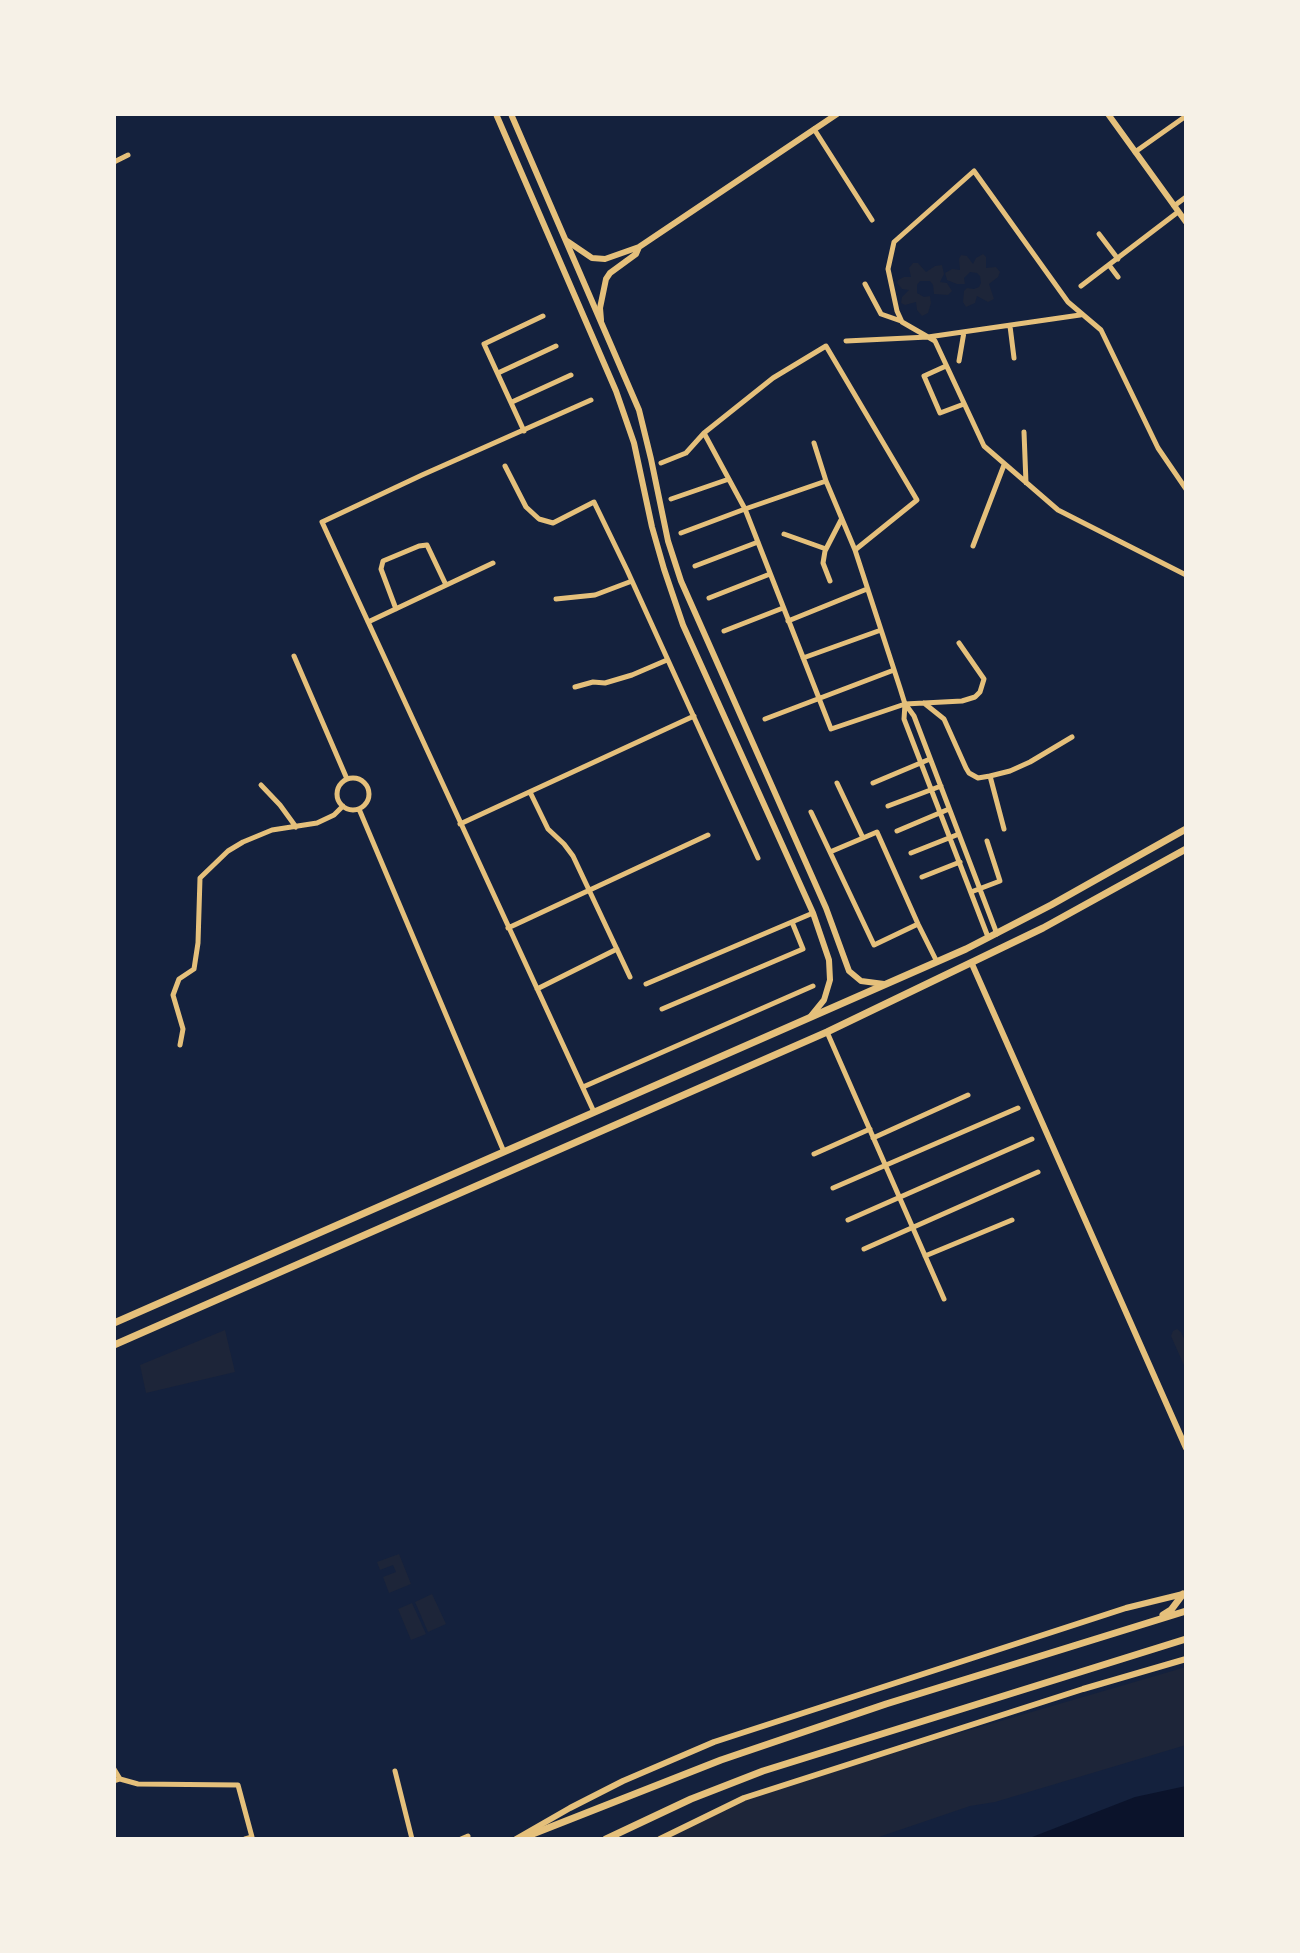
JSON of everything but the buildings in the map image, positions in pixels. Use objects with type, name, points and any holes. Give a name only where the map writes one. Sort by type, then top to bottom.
[{"type":"main road","points":[[114,1323],[937,962],[992,936],[1186,829]]},
{"type":"main road","points":[[114,1345],[827,1032],[1043,928],[1186,849]]},
{"type":"main road","points":[[293,1246],[302,1262]]},
{"type":"main road","points":[[1156,1619],[1171,1610],[1184,1593]]},
{"type":"main road","points":[[518,1839],[736,1755],[886,1704],[1186,1611]]},
{"type":"main road","points":[[606,1839],[691,1799],[763,1771],[1186,1639]]},
{"type":"street","points":[[496,114],[616,391],[634,443],[652,527],[683,625],[813,913],[829,960],[830,980],[824,1000],[808,1019]]},
{"type":"street","points":[[511,114],[639,410],[668,541],[681,581],[826,908],[849,971],[861,981],[888,984]]},
{"type":"street","points":[[564,239],[592,258],[605,259],[639,247],[837,114]]},
{"type":"street","points":[[1108,114],[1186,222]]},
{"type":"street","points":[[1135,152],[1186,116]]},
{"type":"street","points":[[814,129],[872,220]]},
{"type":"street","points":[[114,162],[128,155]]},
{"type":"street","points":[[902,322],[888,269],[894,242],[974,171],[1068,302],[1101,330],[1158,448],[1186,489]]},
{"type":"street","points":[[1081,286],[1118,259],[1186,197]]},
{"type":"street","points":[[1099,234],[1118,259]]},
{"type":"street","points":[[601,322],[600,308],[606,279],[636,254],[639,247]]},
{"type":"street","points":[[1109,265],[1118,277]]},
{"type":"street","points":[[865,284],[881,314],[935,341],[984,446],[1004,465],[1058,510],[1186,575]]},
{"type":"street","points":[[846,341],[928,337],[1081,315]]},
{"type":"street","points":[[524,431],[484,344],[543,316]]},
{"type":"street","points":[[1010,326],[1014,358]]},
{"type":"street","points":[[959,361],[964,332]]},
{"type":"street","points":[[498,373],[556,346]]},
{"type":"street","points":[[661,463],[686,453],[704,433],[773,378],[826,346],[917,500],[855,550]]},
{"type":"street","points":[[946,366],[924,376],[940,413],[964,404]]},
{"type":"street","points":[[512,402],[571,375]]},
{"type":"street","points":[[591,400],[322,522],[595,1113]]},
{"type":"street","points":[[1024,432],[1026,484]]},
{"type":"street","points":[[704,433],[745,509],[831,729],[905,704],[962,701],[975,697],[984,679],[959,643]]},
{"type":"street","points":[[814,443],[855,550],[905,704],[914,716],[981,889],[992,936]]},
{"type":"street","points":[[973,546],[1004,465]]},
{"type":"street","points":[[505,466],[526,507],[539,519],[553,523],[594,502],[758,858]]},
{"type":"street","points":[[671,499],[729,479]]},
{"type":"street","points":[[681,533],[826,481]]},
{"type":"street","points":[[830,581],[823,563],[826,549],[841,519]]},
{"type":"street","points":[[784,534],[826,549]]},
{"type":"street","points":[[695,566],[758,542]]},
{"type":"street","points":[[396,609],[381,569],[383,561],[427,545],[446,585]]},
{"type":"street","points":[[368,622],[493,563]]},
{"type":"street","points":[[709,598],[770,574]]},
{"type":"street","points":[[556,599],[595,595],[632,581]]},
{"type":"street","points":[[788,621],[867,589]]},
{"type":"street","points":[[724,631],[783,608]]},
{"type":"street","points":[[803,658],[881,630]]},
{"type":"street","points":[[294,656],[347,779]]},
{"type":"street","points":[[575,687],[593,682],[605,683],[667,660]]},
{"type":"street","points":[[765,719],[894,670]]},
{"type":"street","points":[[924,702],[944,719],[969,773],[978,778],[1010,771],[1072,737]]},
{"type":"street","points":[[905,704],[904,719],[971,892],[992,936]]},
{"type":"street","points":[[460,824],[694,716]]},
{"type":"street","points":[[873,783],[930,759]]},
{"type":"street","points":[[990,776],[1004,829]]},
{"type":"street","points":[[357,778],[366,783],[370,793],[367,803],[359,809],[348,809],[338,797],[342,782],[347,779],[357,778]]},
{"type":"street","points":[[837,783],[863,838]]},
{"type":"street","points":[[261,785],[296,827]]},
{"type":"street","points":[[888,806],[941,786]]},
{"type":"street","points":[[530,792],[545,825],[569,849],[630,977]]},
{"type":"street","points":[[180,1045],[183,1029],[173,995],[179,979],[194,969],[200,878],[228,851],[243,842],[272,830],[317,823],[334,815],[343,806]]},
{"type":"street","points":[[359,809],[504,1153]]},
{"type":"street","points":[[897,831],[949,809]]},
{"type":"street","points":[[811,812],[874,945],[918,924]]},
{"type":"street","points":[[830,852],[877,832],[937,962]]},
{"type":"street","points":[[911,853],[959,834]]},
{"type":"street","points":[[508,928],[708,835]]},
{"type":"street","points":[[971,892],[1000,881],[987,841]]},
{"type":"street","points":[[922,877],[960,862]]},
{"type":"street","points":[[646,984],[826,908]]},
{"type":"street","points":[[662,1009],[803,949],[792,922]]},
{"type":"street","points":[[537,989],[617,949]]},
{"type":"street","points":[[972,964],[1186,1448]]},
{"type":"street","points":[[583,1087],[813,986]]},
{"type":"street","points":[[827,1032],[944,1299]]},
{"type":"street","points":[[873,1138],[968,1095]]},
{"type":"street","points":[[833,1188],[1018,1108]]},
{"type":"street","points":[[814,1154],[870,1129]]},
{"type":"street","points":[[848,1220],[1032,1139]]},
{"type":"street","points":[[864,1249],[1038,1172]]},
{"type":"street","points":[[925,1256],[1012,1220]]},
{"type":"street","points":[[518,1839],[623,1781],[714,1742],[1126,1608],[1184,1593]]},
{"type":"street","points":[[660,1839],[744,1798],[1186,1659]]},
{"type":"street","points":[[114,1769],[117,1780],[138,1784],[238,1785],[252,1837],[245,1839]]},
{"type":"street","points":[[395,1771],[412,1839]]},
{"type":"street","points":[[461,1839],[468,1836]]},
{"type":"shaded area","points":[[983,254],[986,268],[996,267],[1000,272],[989,284],[994,299],[988,302],[977,296],[975,303],[966,307],[964,291],[979,287],[980,276],[970,272],[964,278],[965,284],[957,284],[947,280],[945,273],[952,269],[960,270],[961,255],[967,256],[973,264]]},
{"type":"shaded area","points":[[913,263],[918,263],[926,272],[942,265],[944,274],[940,282],[947,283],[952,291],[948,295],[934,294],[930,281],[920,281],[917,293],[930,296],[931,303],[928,313],[922,316],[916,302],[901,303],[909,290],[902,289],[897,283],[904,277],[911,277],[909,268]]},
{"type":"shaded area","points":[[1177,1329],[1186,1343],[1186,1370],[1171,1336]]},
{"type":"shaded area","points":[[225,1330],[235,1372],[146,1393],[140,1365]]},
{"type":"shaded area","points":[[399,1554],[411,1584],[389,1593],[383,1577],[396,1572],[393,1565],[380,1570],[377,1562]]},
{"type":"shaded area","points":[[432,1594],[446,1624],[428,1632],[415,1602]]},
{"type":"shaded area","points":[[412,1603],[426,1634],[411,1640],[398,1609]]},
{"type":"shaded area","points":[[1186,1667],[1186,1745],[995,1802],[970,1806],[873,1839],[649,1839],[733,1803]]},
{"type":"shaded area","points":[[1186,1786],[1186,1839],[1027,1839],[1135,1797]]}]
